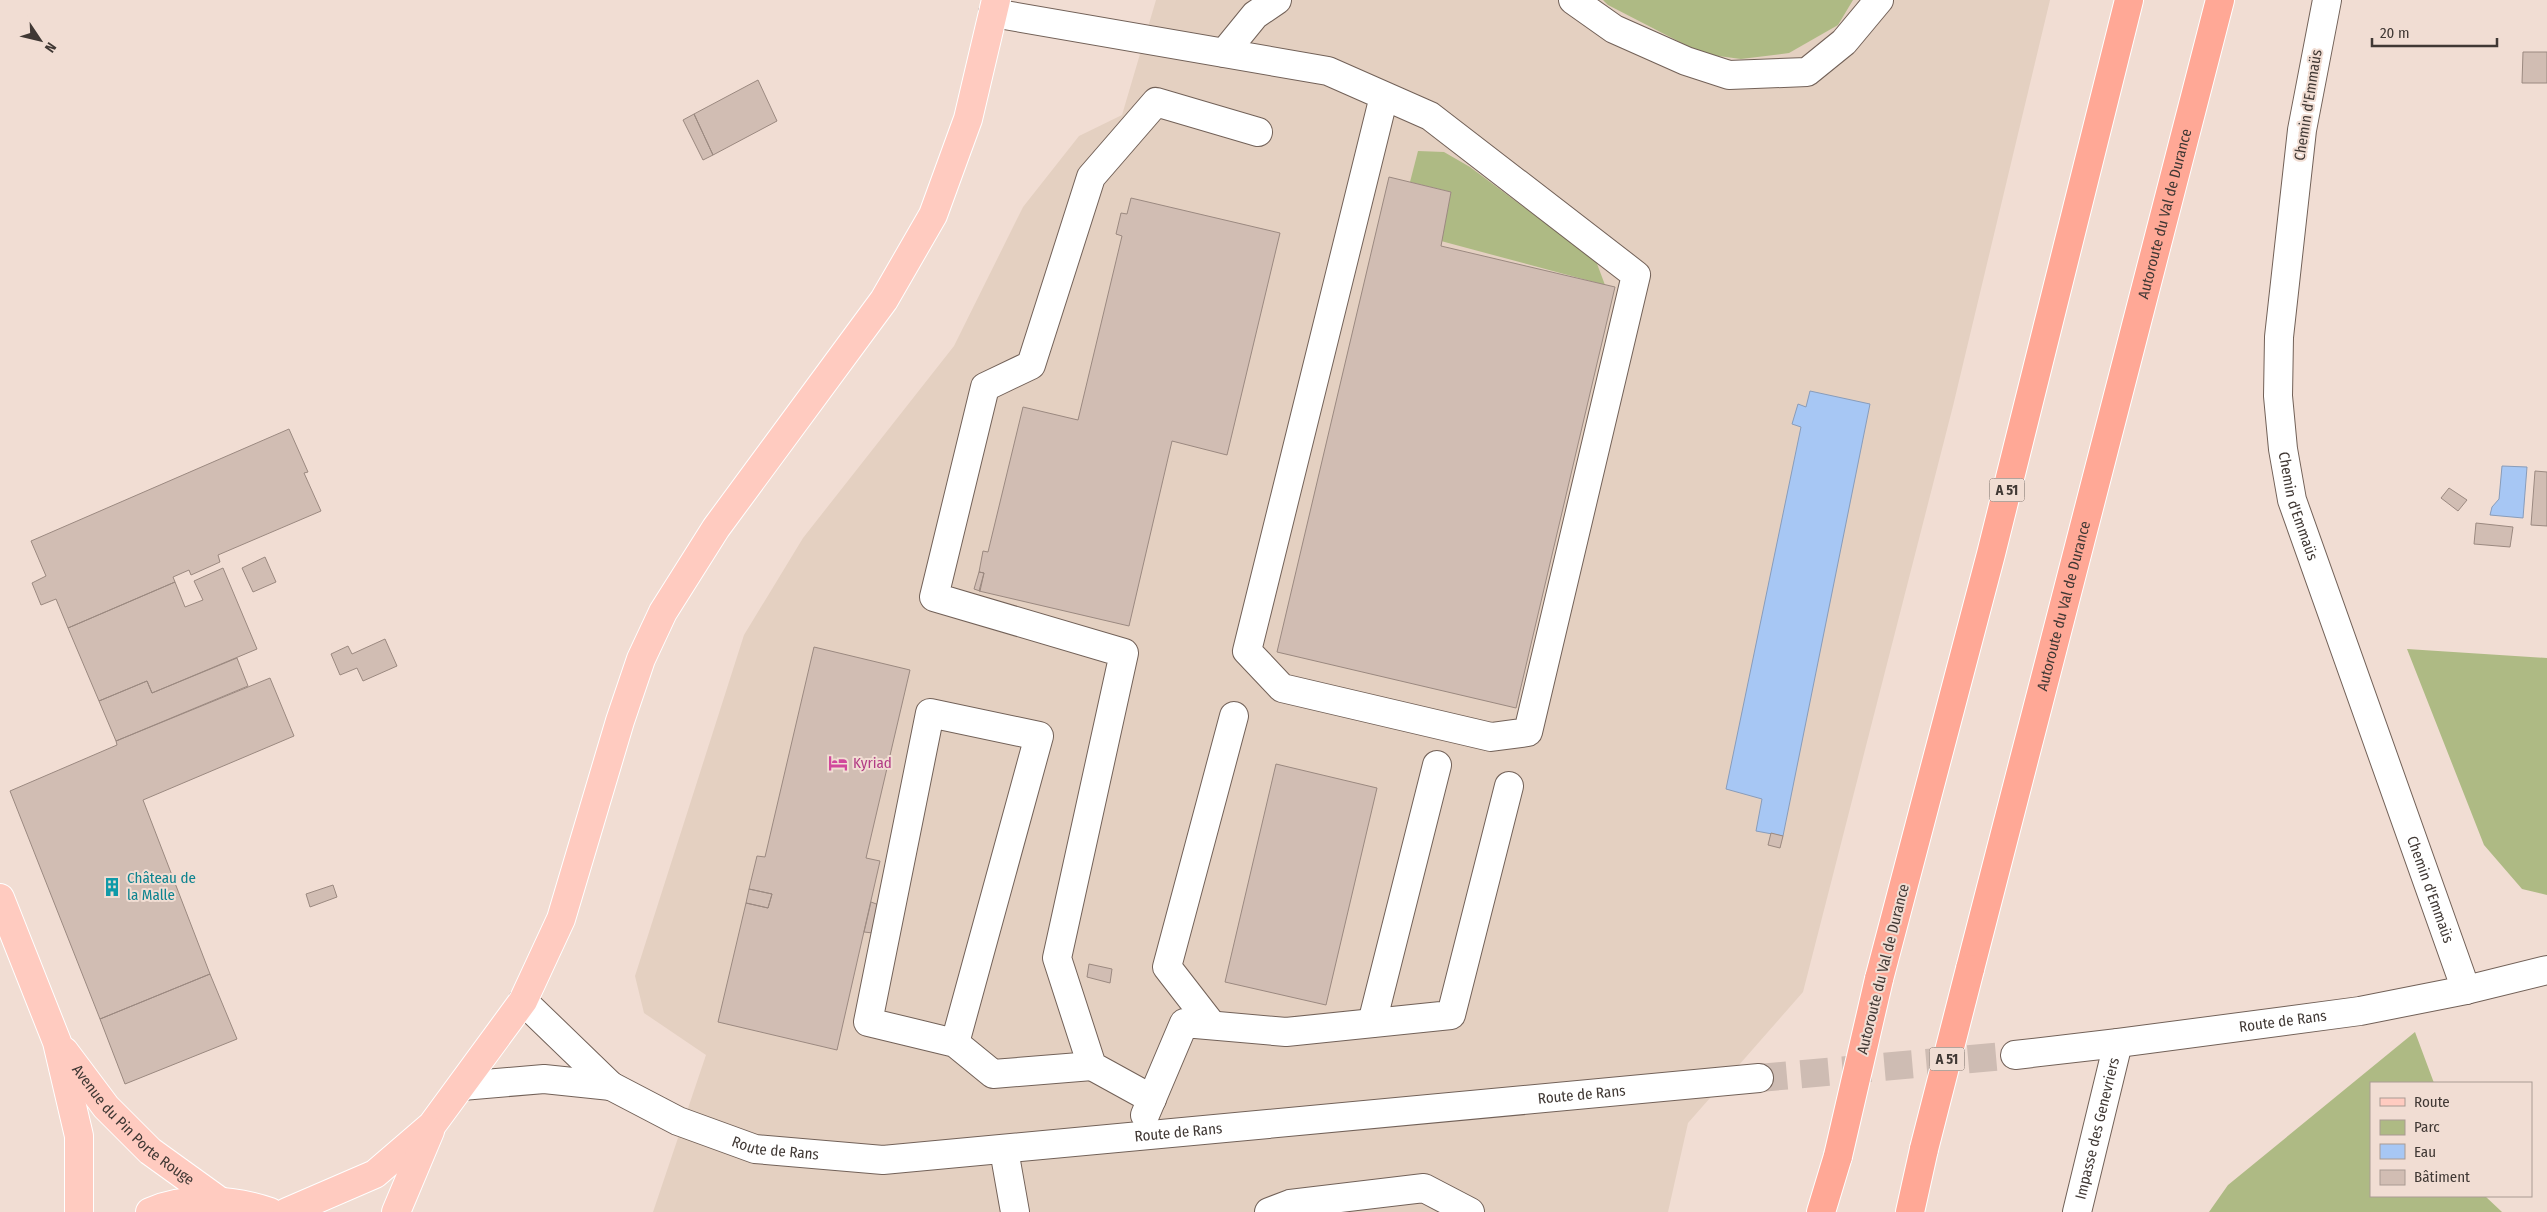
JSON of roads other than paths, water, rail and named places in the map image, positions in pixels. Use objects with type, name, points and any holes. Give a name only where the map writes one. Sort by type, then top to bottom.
[{"type":"highway","name":"Autoroute du Val de Durance","points":[[1823,1212],[1879,979],[1991,554],[2129,0]]},
{"type":"highway","name":"Autoroute du Val de Durance","points":[[1910,1212],[1924,1149],[1970,969],[2220,0]]},
{"type":"main road","points":[[288,1212],[375,1174],[432,1125],[523,1000],[561,919],[620,721],[641,659],[660,620],[716,528],[884,300],[933,215],[968,119],[994,6]]},
{"type":"main road","name":"Avenue du Pin Porte Rouge","points":[[0,898],[57,1042],[79,1136],[79,1212]]},
{"type":"main road","name":"Avenue du Pin Porte Rouge","points":[[57,1042],[106,1107],[143,1144],[218,1200]]},
{"type":"main road","points":[[396,1212],[432,1125]]},
{"type":"main road","points":[[150,1212],[164,1206],[218,1200],[249,1205],[270,1212]]},
{"type":"street","points":[[1224,52],[1254,15],[1277,0]]},
{"type":"street","points":[[1573,0],[1614,29],[1686,60],[1729,75],[1807,72],[1844,42],[1879,0]]},
{"type":"street","name":"Chemin d'Emmaüs","points":[[2327,0],[2302,130],[2279,337],[2278,396],[2283,449],[2292,500],[2466,990]]},
{"type":"street","points":[[994,6],[1328,71],[1430,116],[1636,275],[1528,732],[1491,737],[1282,688],[1247,651],[1384,96]]},
{"type":"street","points":[[1092,1066],[1057,958],[1124,653],[934,597],[985,387],[1030,365],[1091,177],[1156,102],[1258,132]]},
{"type":"street","points":[[955,1043],[1039,736],[930,714],[868,1022],[955,1043],[993,1074],[1092,1066],[1152,1099]]},
{"type":"street","points":[[1212,1025],[1167,968],[1234,716]]},
{"type":"street","points":[[1372,1023],[1437,765]]},
{"type":"street","points":[[1136,1137],[1184,1023],[1286,1032],[1451,1015],[1509,786]]},
{"type":"street","name":"Route de Rans","points":[[2015,1055],[2360,1011],[2466,990],[2547,970]]},
{"type":"street","name":"Route de Rans","points":[[523,1000],[611,1086],[678,1121],[755,1149],[883,1160],[1759,1078]]},
{"type":"street","name":"Impasse des Genevriers","points":[[2077,1212],[2118,1043]]},
{"type":"street","name":"Route de Rans","points":[[462,1086],[544,1079],[611,1086]]},
{"type":"street","points":[[1004,1150],[1015,1212]]},
{"type":"street","points":[[1269,1212],[1290,1204],[1424,1188],[1470,1212]]},
{"type":"water","points":[[1810,391],[1870,404],[1783,836],[1756,831],[1762,799],[1726,789],[1801,427],[1792,424],[1798,404],[1806,407]]},
{"type":"water","points":[[2502,466],[2527,467],[2523,518],[2490,515],[2492,507],[2499,499]]},
{"type":"tunnel","points":[[1759,1078],[2015,1055]]},
{"type":"place","name":"Kyriad","points":[[838,763]]},
{"type":"place","name":"Château de la Malle","points":[[112,887]]}]
